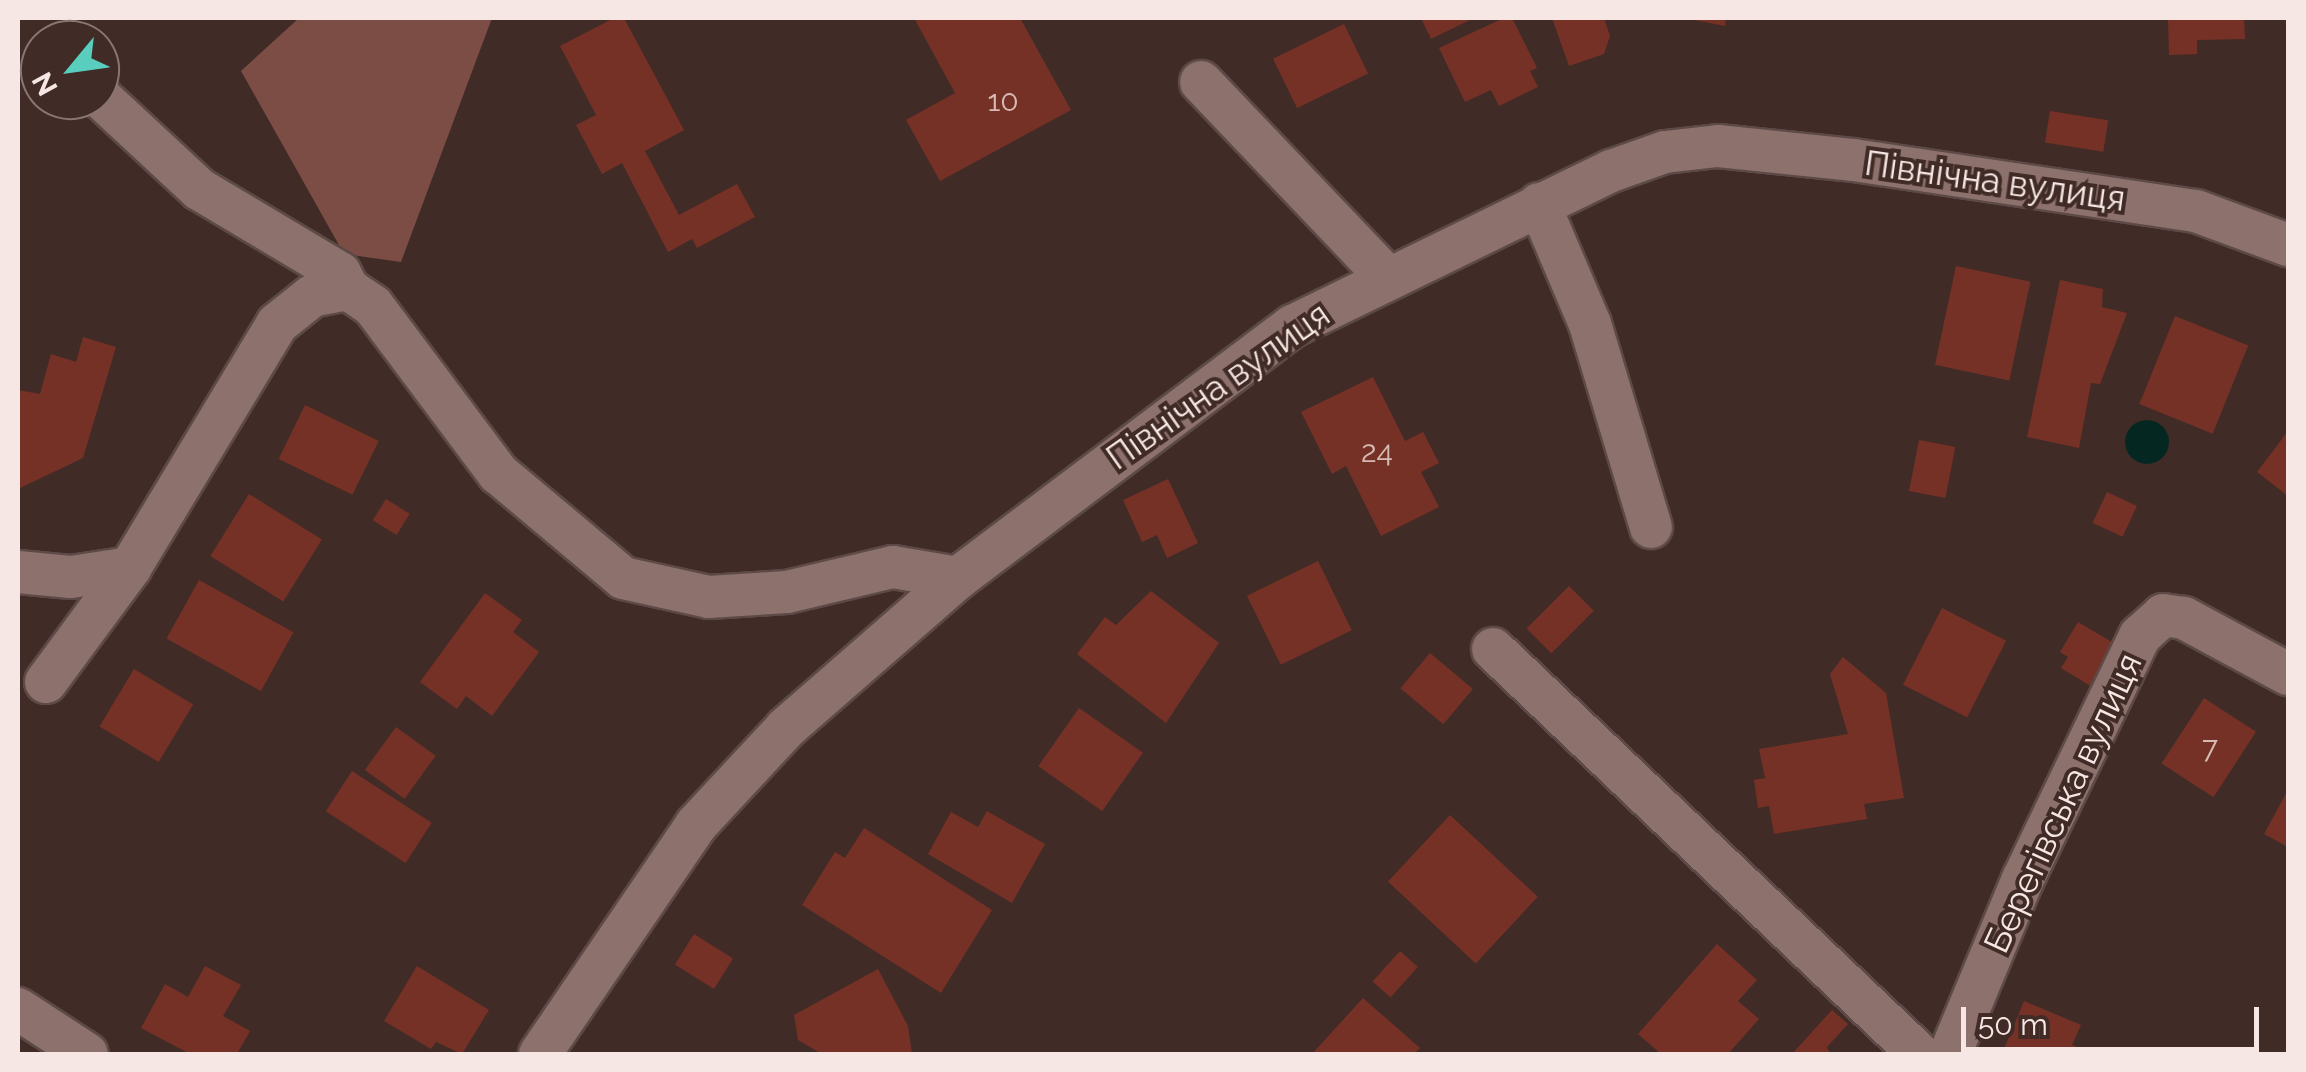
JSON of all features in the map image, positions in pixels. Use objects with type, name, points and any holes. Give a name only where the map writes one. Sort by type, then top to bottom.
[{"type":"street","points":[[1202,82],[1386,276]]},
{"type":"street","points":[[120,116],[199,189],[340,273],[348,290],[373,306],[498,473],[623,578],[709,597],[787,592],[893,567],[958,578]]},
{"type":"street","name":"Північна вулиця","points":[[540,1054],[696,824],[786,728],[958,578],[1293,326],[1386,276],[1539,204],[1665,152],[1718,146],[2196,211],[2288,245]]},
{"type":"street","points":[[1539,204],[1590,324],[1651,527]]},
{"type":"street","points":[[46,682],[130,568],[277,324],[312,296],[348,290]]},
{"type":"street","points":[[18,572],[71,577],[130,568]]},
{"type":"street","name":"Берегівська вулиця","points":[[1950,1054],[2115,678],[2140,636],[2162,614],[2184,618],[2288,674]]},
{"type":"street","points":[[1493,649],[1920,1054]]},
{"type":"street","points":[[18,1010],[87,1054]]},
{"type":"shaded area","points":[[299,18],[492,18],[401,262],[344,254],[241,71]]},
{"type":"water","points":[[2147,420],[2163,426],[2169,442],[2163,458],[2147,464],[2131,458],[2125,442],[2131,426]]},
{"type":"building","points":[[614,18],[624,18],[684,130],[645,151],[679,215],[737,184],[755,217],[697,248],[692,239],[668,252],[622,163],[602,174],[576,125],[596,115],[560,46]]},
{"type":"building","points":[[914,18],[1020,18],[1071,110],[940,181],[906,120],[955,93]]},
{"type":"building","points":[[1421,18],[1474,18],[1431,39]]},
{"type":"building","points":[[1504,18],[1512,18],[1537,68],[1530,71],[1538,87],[1499,106],[1491,90],[1465,102],[1439,48]]},
{"type":"building","points":[[1552,18],[1604,18],[1610,36],[1604,54],[1569,66]]},
{"type":"building","points":[[1684,18],[1726,18],[1725,26]]},
{"type":"building","points":[[2168,18],[2244,18],[2245,39],[2197,40],[2197,54],[2169,55]]},
{"type":"building","points":[[1344,24],[1368,73],[1297,108],[1273,59]]},
{"type":"building","points":[[2050,111],[2108,120],[2103,152],[2045,143]]},
{"type":"building","points":[[1956,266],[2030,282],[2009,381],[1935,365]]},
{"type":"building","points":[[2060,280],[2103,289],[2102,307],[2127,313],[2100,384],[2091,383],[2079,448],[2027,437]]},
{"type":"building","points":[[2175,316],[2248,346],[2213,434],[2139,404]]},
{"type":"building","points":[[83,337],[116,347],[83,458],[18,489],[18,390],[40,394],[51,354],[76,362]]},
{"type":"building","points":[[1373,377],[1405,441],[1423,432],[1439,463],[1421,472],[1439,507],[1381,536],[1346,466],[1332,474],[1301,412]]},
{"type":"building","points":[[305,405],[379,441],[352,495],[279,459]]},
{"type":"building","points":[[2288,431],[2288,496],[2257,472]]},
{"type":"building","points":[[1919,440],[1955,447],[1945,498],[1909,491]]},
{"type":"building","points":[[1168,479],[1198,543],[1167,558],[1157,535],[1142,542],[1123,500]]},
{"type":"building","points":[[2107,492],[2137,506],[2123,537],[2093,523]]},
{"type":"building","points":[[249,494],[322,540],[283,601],[210,556]]},
{"type":"building","points":[[386,499],[410,514],[396,535],[373,520]]},
{"type":"building","points":[[1318,561],[1352,630],[1281,665],[1247,596]]},
{"type":"building","points":[[199,580],[293,632],[261,691],[167,639]]},
{"type":"building","points":[[1569,586],[1594,611],[1551,653],[1527,628]]},
{"type":"building","points":[[1151,591],[1219,643],[1166,723],[1077,654],[1105,617],[1116,625]]},
{"type":"building","points":[[485,593],[522,620],[513,632],[539,652],[492,716],[466,696],[457,709],[420,682]]},
{"type":"building","points":[[1942,608],[2006,641],[1967,717],[1903,685]]},
{"type":"building","points":[[2078,622],[2122,648],[2097,690],[2061,668],[2068,657],[2060,652]]},
{"type":"building","points":[[1430,653],[1473,689],[1443,724],[1400,688]]},
{"type":"building","points":[[1843,657],[1886,693],[1904,798],[1864,804],[1867,819],[1774,834],[1769,806],[1758,808],[1754,780],[1765,778],[1759,749],[1848,734],[1830,674]]},
{"type":"building","points":[[134,669],[193,705],[159,762],[99,726]]},
{"type":"building","points":[[2204,698],[2256,732],[2214,797],[2162,763]]},
{"type":"building","points":[[1079,708],[1143,753],[1102,811],[1038,766]]},
{"type":"building","points":[[396,727],[436,756],[404,799],[365,770]]},
{"type":"building","points":[[352,771],[432,823],[406,863],[326,811]]},
{"type":"building","points":[[2288,790],[2288,847],[2264,834]]},
{"type":"building","points":[[987,811],[1045,844],[1012,903],[928,854],[951,812],[978,827]]},
{"type":"building","points":[[1450,815],[1538,897],[1476,963],[1388,882]]},
{"type":"building","points":[[864,828],[992,910],[941,993],[802,905],[835,852],[845,858]]},
{"type":"building","points":[[694,934],[733,958],[714,989],[675,965]]},
{"type":"building","points":[[1717,944],[1757,980],[1738,1001],[1759,1019],[1728,1054],[1661,1054],[1638,1034]]},
{"type":"building","points":[[1400,951],[1418,967],[1390,998],[1373,981]]},
{"type":"building","points":[[205,966],[241,985],[223,1016],[250,1031],[237,1054],[190,1054],[141,1028],[165,984],[188,997]]},
{"type":"building","points":[[417,966],[489,1010],[462,1054],[436,1042],[431,1049],[384,1021]]},
{"type":"building","points":[[878,969],[908,1026],[912,1054],[822,1054],[798,1040],[794,1015]]},
{"type":"building","points":[[1363,998],[1420,1048],[1414,1054],[1312,1054]]},
{"type":"building","points":[[2024,1001],[2081,1025],[2072,1045],[2094,1054],[2002,1054]]},
{"type":"building","points":[[1832,1010],[1848,1024],[1827,1047],[1830,1054],[1792,1054]]}]
